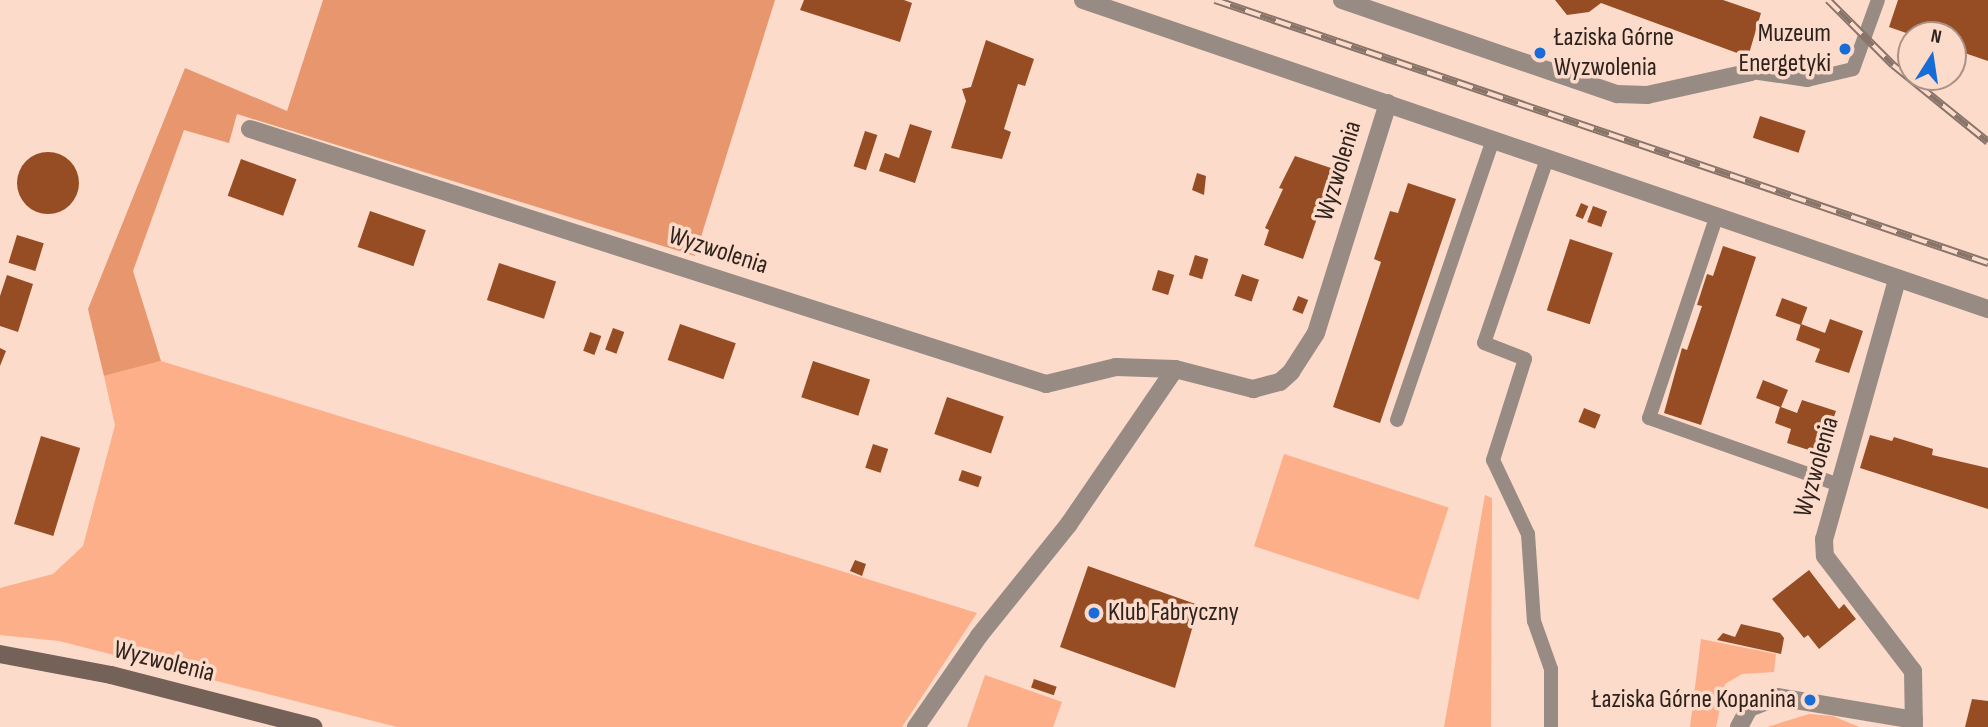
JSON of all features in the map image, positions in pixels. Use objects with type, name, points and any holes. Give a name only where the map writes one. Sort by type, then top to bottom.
[{"type":"street","name":"Wyzwolenia","points":[[1083,0],[1988,309]]},
{"type":"street","points":[[1342,0],[1617,94],[1647,95],[1752,72]]},
{"type":"street","name":"Wyzwolenia","points":[[250,129],[1046,384],[1116,366],[1175,369],[1253,389],[1280,382],[1291,372],[1316,333],[1388,103]]},
{"type":"street","name":"Wyzwolenia","points":[[1897,280],[1824,539],[1825,556],[1913,671],[1914,724]]},
{"type":"street","points":[[916,727],[979,636],[1069,524],[1175,369]]},
{"type":"street","name":"Wyzwolenia","points":[[0,654],[111,675],[313,727]]},
{"type":"street","points":[[1739,727],[1749,708],[1777,697],[1914,724]]},
{"type":"lane","points":[[1752,72],[1807,80],[1853,69],[1878,0]]},
{"type":"lane","points":[[1397,420],[1493,140]]},
{"type":"lane","points":[[1547,159],[1484,343],[1525,359],[1493,460],[1528,534],[1534,621],[1551,669],[1551,727]]},
{"type":"lane","points":[[1716,218],[1649,418],[1839,485]]},
{"type":"shaded area","points":[[323,0],[775,0],[695,256],[237,114],[229,143],[184,130],[133,271],[161,361],[104,376],[88,309],[185,68],[287,111]]},
{"type":"shaded area","points":[[161,361],[977,613],[902,727],[397,727],[59,641],[0,635],[0,588],[53,574],[83,546],[115,425],[104,376]]},
{"type":"shaded area","points":[[1284,454],[1449,507],[1419,600],[1254,546]]},
{"type":"shaded area","points":[[1485,495],[1492,498],[1491,727],[1444,727]]},
{"type":"shaded area","points":[[1701,639],[1776,654],[1774,672],[1742,674],[1725,684],[1716,727],[1690,727]]},
{"type":"shaded area","points":[[985,675],[1062,702],[1053,727],[967,727]]},
{"type":"shaded area","points":[[1809,714],[1833,716],[1859,727],[1767,727]]},
{"type":"building","points":[[804,0],[904,0],[912,3],[900,42],[800,10]]},
{"type":"building","points":[[1555,0],[1723,0],[1761,13],[1748,57],[1601,3],[1589,12],[1567,15]]},
{"type":"building","points":[[1898,0],[1988,0],[1988,61],[1967,54],[1967,21],[1897,21],[1897,30],[1889,27]]},
{"type":"building","points":[[986,40],[1034,59],[1025,86],[1018,84],[1004,129],[1011,132],[1002,159],[951,148],[966,101],[962,89],[971,87]]},
{"type":"building","points":[[1760,116],[1806,131],[1799,153],[1753,138]]},
{"type":"building","points":[[910,124],[932,131],[915,183],[879,171],[885,153],[899,158]]},
{"type":"building","points":[[865,131],[877,135],[866,170],[854,166]]},
{"type":"building","points":[[42,152],[54,152],[70,161],[77,171],[77,195],[70,205],[54,214],[42,214],[31,209],[22,200],[17,189],[17,177],[22,166],[31,157]]},
{"type":"building","points":[[1295,156],[1334,169],[1303,259],[1264,245],[1269,230],[1265,228],[1283,189],[1279,188]]},
{"type":"building","points":[[241,159],[296,179],[283,216],[228,196]]},
{"type":"building","points":[[1197,173],[1206,176],[1204,195],[1192,190]]},
{"type":"building","points":[[1408,183],[1456,199],[1380,423],[1333,407],[1381,262],[1374,259],[1390,211],[1398,213]]},
{"type":"building","points":[[1581,203],[1588,206],[1583,219],[1576,216]]},
{"type":"building","points":[[1593,206],[1607,211],[1601,227],[1587,222]]},
{"type":"building","points":[[370,211],[426,230],[413,266],[358,247]]},
{"type":"building","points":[[17,235],[44,243],[35,271],[9,263]]},
{"type":"building","points":[[1570,239],[1613,253],[1590,324],[1547,310]]},
{"type":"building","points":[[1723,246],[1756,257],[1701,425],[1664,413],[1682,348],[1687,350],[1702,306],[1697,305],[1707,274],[1713,276]]},
{"type":"building","points":[[1195,255],[1208,259],[1202,279],[1189,275]]},
{"type":"building","points":[[499,263],[556,282],[544,319],[487,300]]},
{"type":"building","points":[[1158,270],[1174,275],[1168,295],[1152,290]]},
{"type":"building","points":[[1242,274],[1259,280],[1252,302],[1235,296]]},
{"type":"building","points":[[7,275],[33,284],[18,332],[0,326],[0,296]]},
{"type":"building","points":[[1298,296],[1308,300],[1303,314],[1292,310]]},
{"type":"building","points":[[1782,298],[1807,307],[1801,325],[1776,316]]},
{"type":"building","points":[[1830,319],[1863,331],[1849,373],[1815,362],[1820,349],[1796,340],[1801,324],[1825,333]]},
{"type":"building","points":[[680,324],[736,343],[723,379],[668,360]]},
{"type":"building","points":[[613,328],[624,332],[616,354],[605,350]]},
{"type":"building","points":[[590,332],[601,336],[594,355],[583,351]]},
{"type":"building","points":[[0,348],[6,351],[0,366]]},
{"type":"building","points":[[813,361],[870,380],[858,416],[801,397]]},
{"type":"building","points":[[1763,380],[1788,390],[1781,407],[1797,413],[1802,400],[1836,411],[1821,454],[1787,443],[1791,429],[1775,423],[1780,407],[1756,398]]},
{"type":"building","points":[[947,397],[1004,417],[991,453],[934,434]]},
{"type":"building","points":[[1584,408],[1601,415],[1595,429],[1578,422]]},
{"type":"building","points":[[1870,435],[1892,441],[1894,437],[1933,449],[1932,455],[1988,468],[1988,509],[1860,468]]},
{"type":"building","points":[[41,436],[80,448],[53,536],[14,524]]},
{"type":"building","points":[[873,444],[888,449],[880,473],[865,468]]},
{"type":"building","points":[[962,470],[982,477],[978,487],[958,480]]},
{"type":"building","points":[[855,560],[866,564],[862,576],[850,571]]},
{"type":"building","points":[[1088,566],[1204,607],[1192,629],[1175,688],[1060,647]]},
{"type":"building","points":[[1809,570],[1839,609],[1844,604],[1856,619],[1819,649],[1808,635],[1804,638],[1772,599]]},
{"type":"building","points":[[1741,624],[1780,633],[1784,638],[1781,654],[1717,640],[1723,633],[1735,637]]},
{"type":"building","points":[[1034,679],[1057,687],[1054,695],[1031,688]]},
{"type":"building","points":[[1972,699],[1988,701],[1988,727],[1965,727]]},
{"type":"railway","points":[[1215,0],[1988,263]]},
{"type":"railway","points":[[1828,0],[1893,65],[1988,142]]},
{"type":"place","name":"Muzeum Energetyki","points":[[1845,49]]},
{"type":"place","name":"Łaziska Górne Wyzwolenia","points":[[1540,53]]},
{"type":"place","name":"Klub Fabryczny","points":[[1094,613]]},
{"type":"place","name":"Łaziska Górne Kopanina","points":[[1810,700]]}]
